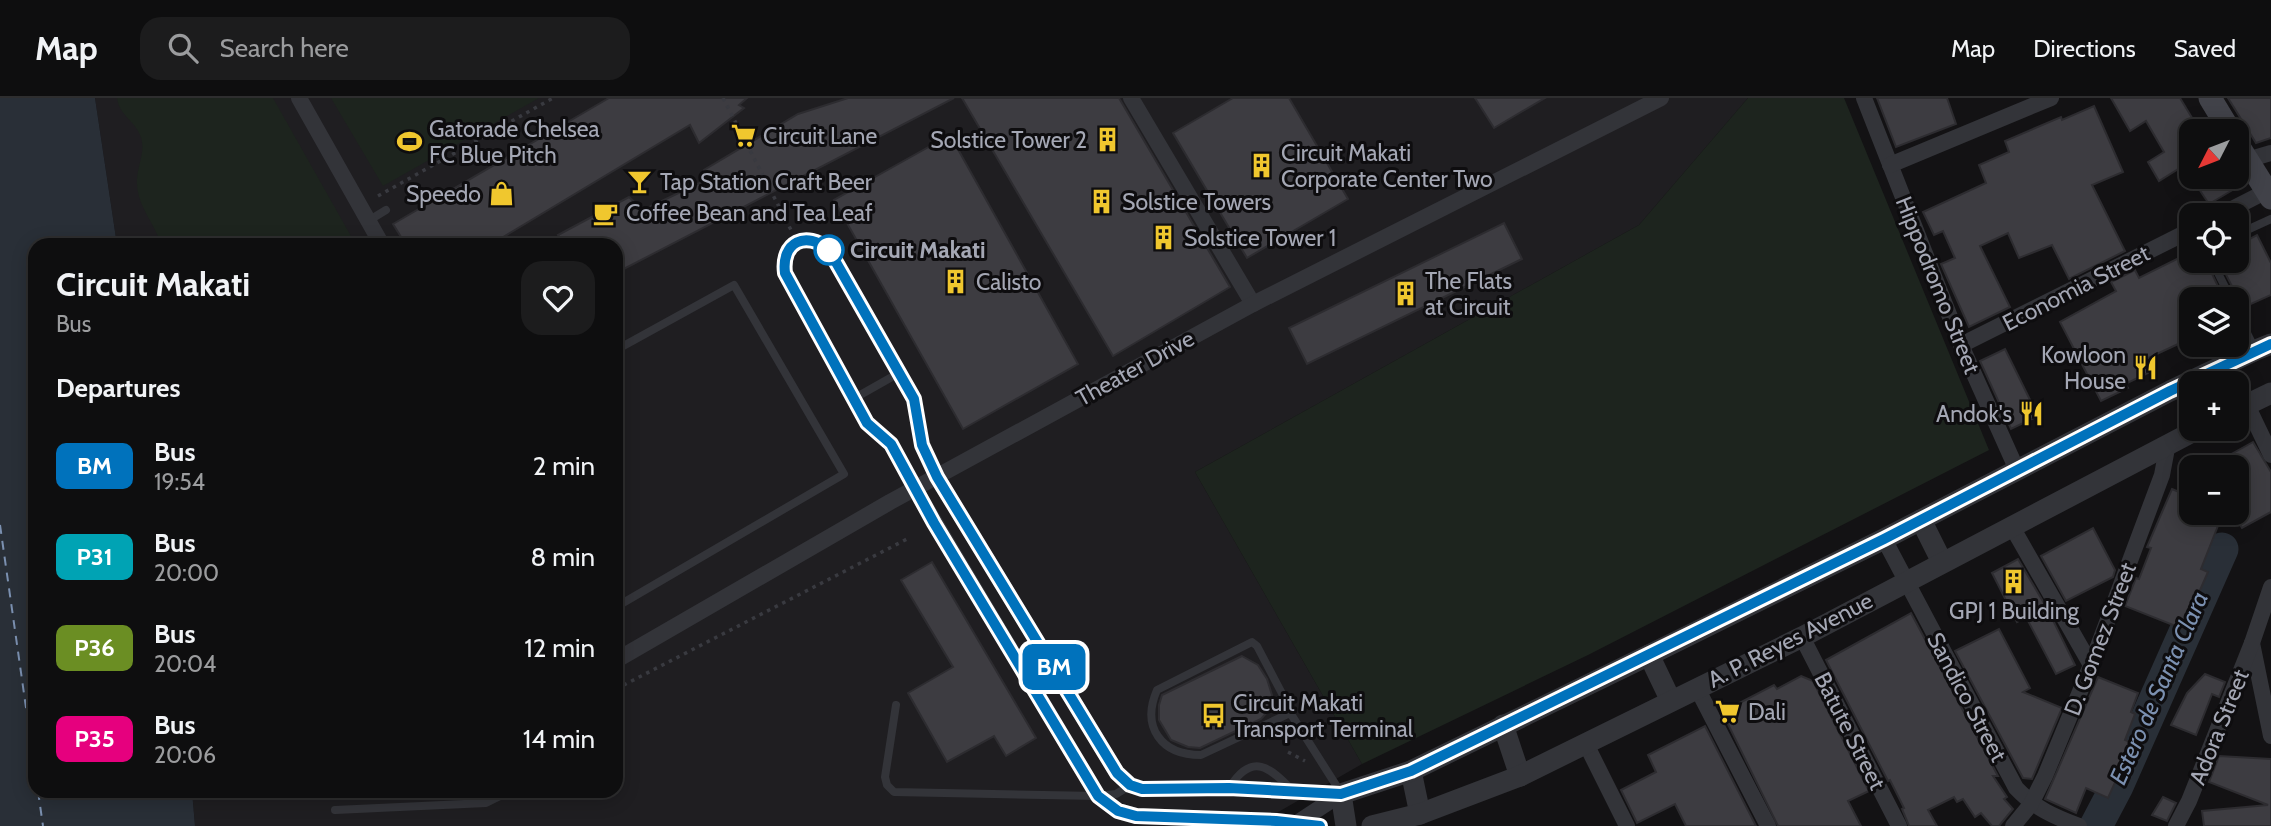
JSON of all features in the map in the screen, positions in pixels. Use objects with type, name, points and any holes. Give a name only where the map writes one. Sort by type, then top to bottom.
[{"type":"main road","points":[[2210,98],[2223,119]]},
{"type":"main road","points":[[2249,162],[2269,195]]},
{"type":"street","points":[[299,98],[378,238]]},
{"type":"street","points":[[1131,98],[1253,304]]},
{"type":"street","name":"Theater Drive","points":[[623,654],[915,489],[1253,304],[1661,98]]},
{"type":"street","name":"Hippodromo Street","points":[[1864,98],[1961,345],[2017,470]]},
{"type":"street","points":[[1890,165],[2051,98]]},
{"type":"street","points":[[2249,151],[2271,153]]},
{"type":"street","points":[[2249,203],[2269,195]]},
{"type":"street","name":"Economia Street","points":[[1961,345],[2179,236]]},
{"type":"street","name":"A. P. Reyes Avenue","points":[[1341,794],[1411,771],[1884,539],[2263,347]]},
{"type":"street","points":[[2249,404],[2271,393]]},
{"type":"street","points":[[2249,419],[2271,455]]},
{"type":"street","name":"A. P. Reyes Avenue","points":[[1372,826],[1420,814],[1520,776],[1801,637],[2179,438]]},
{"type":"street","name":"D. Gomez Street","points":[[2013,826],[2031,804],[2091,664],[2162,475],[2168,443]]},
{"type":"street","points":[[937,477],[1117,773],[1130,785],[1142,789],[1229,788],[1341,794]]},
{"type":"street","points":[[915,489],[1098,796],[1118,811],[1136,816],[1320,826]]},
{"type":"street","points":[[1921,520],[1942,562]]},
{"type":"street","points":[[2011,526],[2091,664]]},
{"type":"street","name":"Sandico Street","points":[[1884,539],[2016,788],[2031,804],[2054,817],[2079,826]]},
{"type":"street","name":"Adora Street","points":[[2176,826],[2189,801],[2252,643],[2271,587]]},
{"type":"street","points":[[1005,638],[1028,625]]},
{"type":"street","name":"Batute Street","points":[[1801,637],[1899,826]]},
{"type":"street","points":[[2252,643],[2271,736]]},
{"type":"street","points":[[1649,655],[1671,701]]},
{"type":"street","points":[[1039,695],[1062,681]]},
{"type":"street","points":[[1698,688],[1768,826]]},
{"type":"street","points":[[1503,725],[1520,776]]},
{"type":"street","points":[[1586,744],[1627,826]]},
{"type":"street","points":[[1411,771],[1420,814]]},
{"type":"street","points":[[1294,825],[1341,794]]},
{"type":"street","points":[[1341,794],[1346,826]]},
{"type":"lane","points":[[368,221],[386,210]]},
{"type":"lane","points":[[2249,229],[2271,219]]},
{"type":"lane","points":[[915,489],[891,444],[867,423],[785,273],[784,261],[788,250],[797,242],[809,239],[820,242],[829,250],[914,399],[922,445],[937,477]]},
{"type":"lane","points":[[623,346],[734,285],[844,474],[623,603]]},
{"type":"lane","points":[[2249,328],[2263,347]]},
{"type":"lane","points":[[853,399],[899,373]]},
{"type":"lane","points":[[1289,712],[1201,755],[1173,751],[1162,742],[1154,730],[1151,717],[1157,690],[1252,642],[1257,646],[1287,703],[1289,712],[1341,794]]},
{"type":"lane","points":[[895,705],[885,777],[887,785],[894,792],[1098,796],[1116,793],[1130,785]]},
{"type":"lane","points":[[1229,788],[1236,776],[1250,766],[1263,766],[1275,772],[1295,793]]},
{"type":"lane","points":[[335,810],[486,803],[496,798]]},
{"type":"path","points":[[378,196],[553,98]]},
{"type":"path","points":[[723,98],[797,242]]},
{"type":"path","points":[[623,685],[909,538]]},
{"type":"path","points":[[1287,752],[1303,762]]},
{"type":"shaded area","points":[[0,98],[95,98],[116,238],[28,238],[28,798],[193,798],[195,826],[0,826]]},
{"type":"shaded area","name":"Circuit Makati","points":[[95,98],[1748,98],[1639,225],[1195,472],[1362,764],[1254,826],[195,826],[193,798],[623,798],[623,238],[116,238]]},
{"type":"shaded area","points":[[117,98],[273,98],[352,238],[158,238],[138,193],[137,177],[142,141],[118,104]]},
{"type":"shaded area","name":"Gatorade Chelsea FC Blue Pitch","points":[[331,98],[539,98],[383,186]]},
{"type":"shaded area","points":[[1748,98],[1844,98],[1989,450],[1588,655],[1362,764],[1195,472],[1639,225]]},
{"type":"building","points":[[609,98],[747,98],[739,105],[744,108],[699,143],[690,125],[502,238],[402,238],[393,224]]},
{"type":"building","points":[[848,98],[954,98],[623,269],[623,238],[560,238],[558,235],[629,197],[643,210],[708,179],[704,170],[798,114]]},
{"type":"building","name":"Solstice Towers","points":[[962,98],[1119,98],[1230,287],[1113,356]]},
{"type":"building","name":"Circuit Makati Corporate Center Two","points":[[1233,98],[1289,98],[1348,199],[1247,258],[1173,133]]},
{"type":"building","points":[[1475,98],[1545,98],[1494,128]]},
{"type":"building","points":[[1877,98],[1947,98],[1956,124],[1896,147]]},
{"type":"building","points":[[2111,98],[2180,98],[2193,119],[2179,119],[2179,168],[2159,181],[2148,162],[2164,152],[2146,121],[2130,131]]},
{"type":"building","points":[[2228,98],[2271,98],[2271,138],[2256,143],[2249,132],[2249,119],[2241,119]]},
{"type":"building","points":[[2094,106],[2123,172],[2092,185],[2125,251],[2069,279],[2052,245],[2019,258],[2008,233],[1980,246],[2010,307],[1969,327],[1941,264],[1955,258],[1943,231],[1934,235],[1923,212],[1986,183],[1979,165],[2009,152],[2005,141]]},
{"type":"building","name":"Calisto","points":[[950,135],[1078,364],[963,429],[834,200]]},
{"type":"building","points":[[2199,189],[2234,189],[2211,203]]},
{"type":"building","name":"The Flats at Circuit","points":[[1504,223],[1522,259],[1307,364],[1289,328]]},
{"type":"building","points":[[2257,235],[2271,263],[2271,295],[2249,305],[2249,287],[2232,287],[2225,273],[2249,273],[2249,239]]},
{"type":"building","points":[[2179,258],[2179,273],[2212,273],[2218,287],[2179,287],[2179,344],[2146,359],[2152,371],[2125,384],[2128,388],[2101,401],[2060,322],[2116,291],[2111,282],[2135,270],[2139,278]]},
{"type":"building","points":[[2005,349],[2038,416],[2011,429],[1980,361]]},
{"type":"building","points":[[2253,442],[2271,472],[2271,512],[2249,524],[2249,455],[2230,455]]},
{"type":"building","points":[[2172,489],[2179,492],[2179,525],[2218,525],[2201,569],[2208,572],[2183,629],[2125,606],[2151,548],[2147,547]]},
{"type":"building","points":[[2093,528],[2115,570],[2113,577],[2066,601],[2041,556]]},
{"type":"building","points":[[2018,559],[2048,610],[2075,665],[2056,674],[2026,617],[2017,622],[1992,573]]},
{"type":"building","points":[[932,562],[1036,738],[1006,756],[994,736],[947,762],[908,693],[953,667],[901,580]]},
{"type":"building","points":[[1911,613],[1998,776],[1993,776],[2007,797],[2004,799],[2013,809],[1999,826],[1992,826],[1981,813],[1975,817],[1963,799],[1957,802],[1954,797],[1928,810],[1937,826],[1909,826],[1902,809],[1904,808],[1890,780],[1888,781],[1826,660]]},
{"type":"building","points":[[1999,629],[2030,688],[2023,692],[2062,708],[2032,779],[2023,778],[1955,651]]},
{"type":"building","points":[[1242,656],[1258,665],[1267,679],[1272,695],[1270,709],[1261,719],[1200,748],[1188,747],[1171,740],[1159,720],[1162,695]]},
{"type":"building","points":[[2205,674],[2225,682],[2219,697],[2212,694],[2196,735],[2171,725],[2187,693]]},
{"type":"building","points":[[1801,676],[1813,681],[1869,791],[1848,801],[1861,826],[1778,826],[1722,712],[1774,685],[1777,689]]},
{"type":"building","points":[[2098,677],[2138,693],[2131,712],[2135,714],[2125,740],[2133,743],[2108,798],[2086,788],[2076,813],[2045,799]]},
{"type":"building","points":[[1705,726],[1756,826],[1686,826],[1675,804],[1637,823],[1621,790],[1656,772],[1648,755]]},
{"type":"building","points":[[2219,756],[2271,759],[2271,826],[2204,826],[2202,811],[2268,805],[2209,782]]},
{"type":"building","points":[[2163,797],[2176,803],[2167,821],[2152,815]]},
{"type":"waterway","name":"Estero de Santa Clara","points":[[2096,826],[2117,786],[2222,549]]},
{"type":"ferry route","points":[[0,525],[28,722]]},
{"type":"ferry route","points":[[39,798],[43,826]]},
{"type":"bus line","name":"BM","points":[[1320,826],[1276,821],[1136,816],[1118,811],[1098,796],[934,523],[901,460],[891,444],[867,423],[853,399],[785,273],[784,261],[788,250],[797,242],[809,239],[820,242],[829,250],[914,399],[922,445],[937,477],[1117,773],[1130,785],[1142,789],[1229,788],[1341,794],[1411,771],[1884,539],[2170,391],[2271,344]]},
{"type":"place","name":"Circuit Lane","points":[[743,136]]},
{"type":"place","name":"Solstice Tower 2","points":[[1107,140]]},
{"type":"place","name":"Gatorade Chelsea FC Blue Pitch","points":[[409,142]]},
{"type":"place","name":"Circuit Makati Corporate Center Two","points":[[1261,166]]},
{"type":"place","name":"Tap Station Craft Beer","points":[[640,182]]},
{"type":"place","name":"Speedo","points":[[501,194]]},
{"type":"place","name":"Solstice Towers","points":[[1102,202]]},
{"type":"place","name":"Coffee Bean and Tea Leaf","points":[[606,213]]},
{"type":"place","name":"Solstice Tower 1","points":[[1164,238]]},
{"type":"place","name":"Circuit Makati","points":[[829,250]]},
{"type":"place","name":"Calisto","points":[[956,282]]},
{"type":"place","name":"The Flats at Circuit","points":[[1405,294]]},
{"type":"place","name":"Kowloon House","points":[[2146,368]]},
{"type":"place","name":"Andok's","points":[[2032,414]]},
{"type":"place","name":"GPJ 1 Building","points":[[2014,581]]},
{"type":"place","name":"Dali","points":[[1728,712]]},
{"type":"place","name":"Circuit Makati Transport Terminal","points":[[1213,716]]}]
